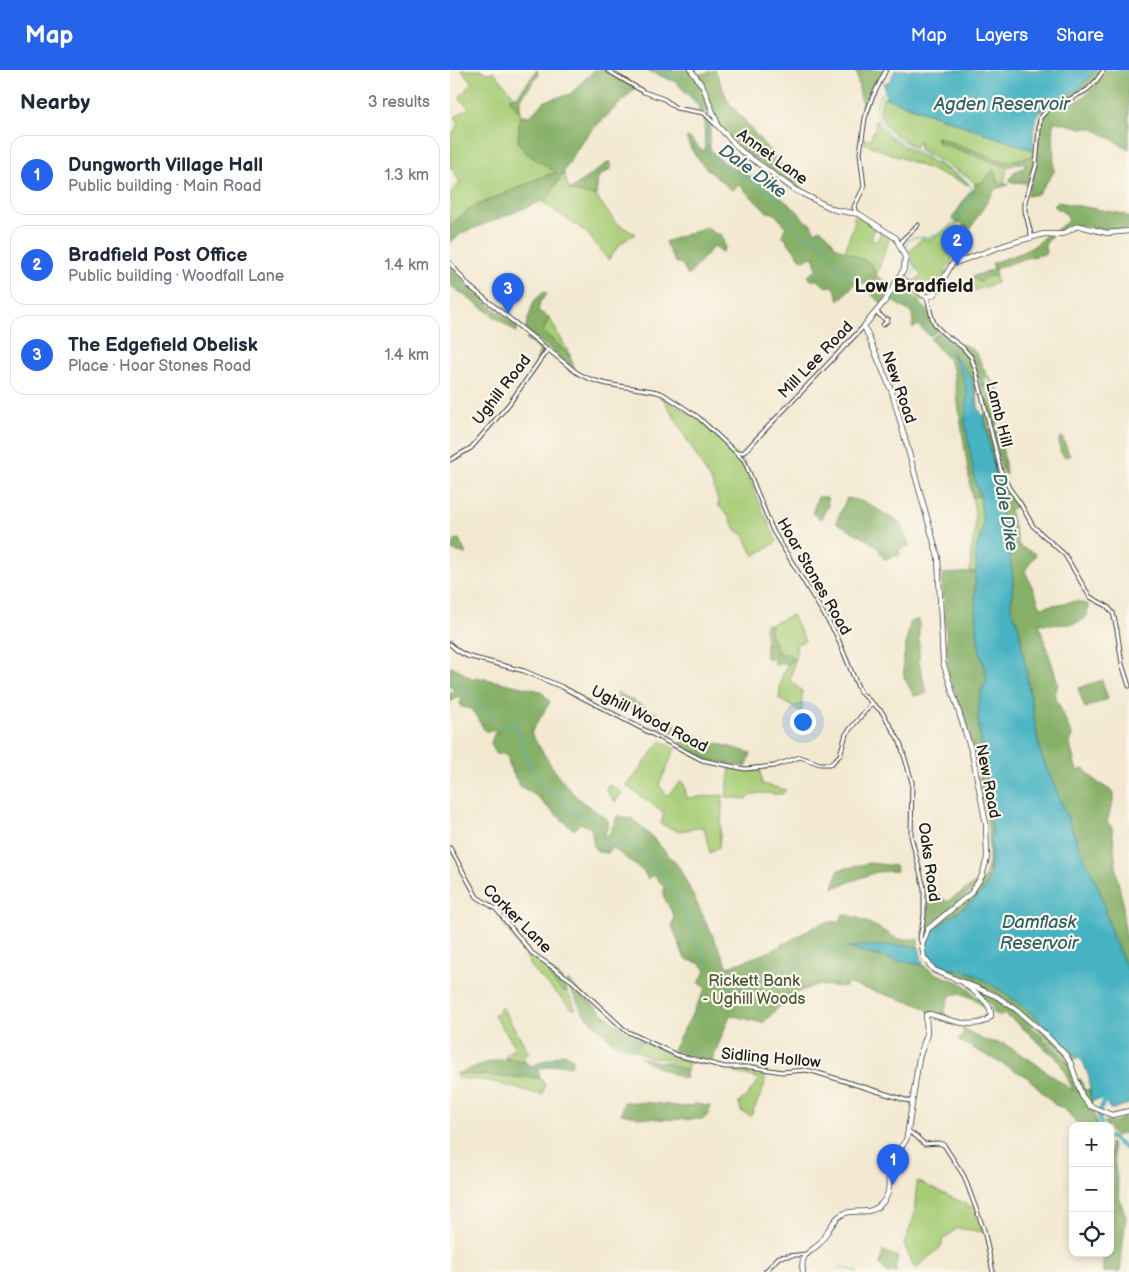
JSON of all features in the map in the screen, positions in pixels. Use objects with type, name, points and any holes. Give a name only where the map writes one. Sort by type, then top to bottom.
[{"type":"street","points":[[607,70],[644,92],[664,99],[676,108],[706,114],[717,125]]},
{"type":"street","points":[[692,70],[703,87],[717,125]]},
{"type":"street","points":[[848,212],[854,207],[864,187],[860,153],[865,118],[872,98],[886,70]]},
{"type":"street","points":[[1032,238],[1024,201],[1036,166],[1040,118],[1050,106],[1068,100],[1087,90],[1104,70]]},
{"type":"street","name":"Annet Lane","points":[[717,125],[741,150],[794,190],[836,210],[856,213]]},
{"type":"street","points":[[854,207],[856,213],[896,238],[905,257],[904,268],[907,281]]},
{"type":"street","points":[[900,246],[903,239],[918,225]]},
{"type":"street","points":[[952,264],[1008,244],[1048,233],[1062,234],[1080,226],[1107,233],[1129,231]]},
{"type":"street","points":[[898,279],[907,281],[927,297],[933,295],[952,264],[962,234],[962,227]]},
{"type":"street","points":[[896,238],[903,239]]},
{"type":"street","name":"Hoar Stones Road","points":[[450,263],[470,286],[584,377],[614,385],[663,394],[698,417],[743,458],[773,531],[836,634],[860,692],[872,703]]},
{"type":"street","name":"Mill Lee Road","points":[[744,452],[864,326],[892,290],[904,268]]},
{"type":"street","name":"Lamb Hill","points":[[927,297],[932,318],[936,325],[946,336],[967,352],[974,363],[1001,471],[1008,488],[1020,503],[1033,526],[1065,555],[1090,597],[1107,606],[1113,613],[1122,664],[1129,686]]},
{"type":"street","points":[[876,312],[888,320],[883,325]]},
{"type":"street","name":"New Road","points":[[864,326],[892,392],[938,557],[943,662],[972,753],[986,824],[987,858],[982,876],[971,892],[928,929],[922,945]]},
{"type":"street","name":"Ughill Road","points":[[450,460],[471,448],[509,404],[548,349]]},
{"type":"street","points":[[737,453],[744,452],[743,458]]},
{"type":"street","name":"Ughill Wood Road","points":[[450,644],[467,656],[524,671],[562,687],[702,760],[746,769],[774,766],[800,757],[820,764],[833,764],[840,755],[846,734],[872,703]]},
{"type":"street","name":"Oaks Road","points":[[872,703],[882,712],[897,736],[912,782],[911,836],[923,878],[926,899],[920,938],[922,945]]},
{"type":"street","name":"Corker Lane","points":[[450,848],[475,894],[496,909],[532,953],[561,974]]},
{"type":"street","points":[[922,945],[924,958],[931,968],[996,996],[1017,1010],[1046,1035],[1071,1064],[1082,1096],[1090,1106],[1108,1115],[1118,1115],[1129,1111]]},
{"type":"street","name":"Sidling Hollow","points":[[561,974],[572,981],[626,1031],[677,1055],[725,1067],[752,1067],[782,1072],[806,1070],[912,1102]]},
{"type":"street","points":[[803,1272],[802,1264],[806,1254],[821,1242],[839,1216],[845,1213],[868,1211],[885,1200],[889,1190],[893,1155],[905,1144],[908,1131],[919,1058],[927,1034],[926,1015],[930,1014],[958,1022],[972,1023],[985,1021],[991,1016],[990,1008],[987,1004],[964,982]]},
{"type":"street","points":[[908,1131],[924,1144],[939,1143],[944,1145],[962,1171],[984,1230],[993,1272]]},
{"type":"street","points":[[764,1272],[779,1258],[806,1254]]},
{"type":"green space","points":[[461,70],[494,72],[514,96],[510,98],[518,110],[520,110],[518,141],[559,174],[450,225],[450,193],[460,183],[452,168],[450,168],[450,136],[459,124],[455,117],[469,108],[459,98],[472,82]]},
{"type":"green space","points":[[537,70],[538,75],[520,100],[520,110],[518,110],[509,98],[518,95]]},
{"type":"green space","points":[[594,70],[606,70],[635,89],[581,143],[547,199],[462,233],[450,242],[450,225],[471,208],[549,174],[558,174],[525,152],[518,141],[520,115],[530,116],[545,101],[570,94]]},
{"type":"green space","points":[[646,70],[690,70],[702,87],[714,119],[707,113],[699,111],[698,105],[676,82]]},
{"type":"green space","points":[[715,70],[728,101],[803,191],[793,186],[742,149],[721,129],[698,75]]},
{"type":"green space","points":[[856,70],[884,70],[863,112]]},
{"type":"green space","points":[[1096,70],[1102,70],[1085,90],[1068,99],[1050,104],[1040,113],[1036,114],[1044,105],[1061,98],[1082,84]]},
{"type":"green space","points":[[1106,70],[1129,70],[1129,149],[1092,128],[1081,128],[1053,122],[1054,172],[1038,194],[1027,196],[1038,162],[1039,121],[1050,107],[1067,105],[1079,100],[1094,86]]},
{"type":"green space","points":[[883,97],[1031,150],[1036,147],[1035,156],[1006,162],[937,137],[937,142],[1007,167],[1004,183],[997,183],[996,173],[983,182],[975,184],[968,177],[919,149],[920,139],[915,147],[893,133],[883,122],[881,115]]},
{"type":"green space","points":[[704,114],[712,122],[710,128],[710,149],[723,162],[764,184],[797,211],[805,221],[810,223],[815,232],[820,229],[828,235],[835,246],[872,264],[876,276],[893,285],[882,303],[872,295],[875,290],[865,284],[855,283],[839,301],[835,288],[832,286],[826,287],[818,280],[811,280],[808,276],[817,269],[813,257],[802,260],[782,235],[786,227],[774,213],[767,212],[739,185],[732,190],[730,189],[705,166],[690,147],[686,138],[689,137],[701,150],[705,151]]},
{"type":"green space","points":[[876,120],[892,138],[959,177],[969,185],[864,143],[864,139],[870,140],[876,126]]},
{"type":"green space","points":[[937,137],[1006,162],[1035,156],[1027,183],[1009,181],[1014,172],[1025,167],[1024,162],[1007,167],[937,142]]},
{"type":"green space","points":[[610,161],[611,169],[598,177],[596,196],[569,190]]},
{"type":"green space","points":[[993,170],[996,173],[997,182],[1009,185],[995,189],[970,229],[970,235],[967,236],[968,242],[960,244],[966,227],[952,219],[970,191],[974,191],[975,184],[983,182]]},
{"type":"green space","points":[[564,173],[569,190],[596,196],[616,223],[635,234],[620,244],[608,260],[586,232],[541,201],[547,199]]},
{"type":"green space","points":[[1058,202],[1123,214],[1129,217],[1129,229],[1107,231],[1081,225],[1065,231],[1054,232],[1069,220],[1067,215],[1054,206]]},
{"type":"green space","points":[[856,215],[875,226],[871,240],[876,242],[882,231],[890,237],[876,276],[845,251],[855,220],[853,218]]},
{"type":"green space","points":[[957,222],[961,226],[950,240],[949,246],[957,249],[957,252],[935,288],[931,293],[925,294],[913,282],[921,275],[908,253],[921,239],[932,239]]},
{"type":"green space","points":[[706,227],[714,233],[722,235],[725,248],[722,253],[714,246],[688,276],[682,264],[675,262],[665,242]]},
{"type":"green space","points":[[1046,234],[1052,235],[1045,245],[1046,254],[1026,258],[995,269],[996,276],[987,276],[980,282],[975,279],[971,280],[972,277],[994,269],[992,263],[1029,249]]},
{"type":"green space","points":[[450,265],[468,287],[518,328],[516,332],[450,285]]},
{"type":"green space","points":[[994,269],[997,283],[967,293],[972,277]]},
{"type":"green space","points":[[901,281],[907,281],[924,299],[919,304],[909,293],[909,286],[906,284],[897,293],[893,292]]},
{"type":"green space","points":[[906,284],[909,286],[909,293],[928,311],[938,330],[930,336],[918,325],[913,328],[912,313],[889,299],[893,292],[897,293]]},
{"type":"green space","points":[[544,292],[547,294],[540,302],[538,311],[549,317],[543,332],[567,353],[574,369],[525,329],[534,301]]},
{"type":"green space","points":[[549,317],[571,357],[543,332]]},
{"type":"green space","points":[[940,332],[972,358],[977,387],[978,408],[971,377],[952,355],[963,377],[967,392],[965,422],[975,480],[980,496],[972,497],[953,369],[948,359],[930,339]]},
{"type":"green space","points":[[528,336],[546,350],[536,363],[540,350],[526,340]]},
{"type":"green space","points":[[961,344],[974,351],[987,375],[998,389],[996,389],[988,377],[984,379],[986,386],[981,386],[972,357]]},
{"type":"green space","points":[[990,382],[998,389],[1005,404],[994,414],[985,402],[981,386],[986,386],[989,397],[993,397]]},
{"type":"green space","points":[[653,392],[697,418],[744,462],[756,496],[777,542],[754,556],[743,534],[736,530],[729,517],[718,505],[719,502],[711,481],[664,400]]},
{"type":"green space","points":[[989,401],[994,414],[1002,406],[1002,413],[995,427],[1003,450],[1006,475],[1003,473],[985,402]]},
{"type":"green space","points":[[985,412],[1000,472],[1010,494],[1021,508],[1015,507],[1010,510],[1019,546],[1036,554],[1025,571],[1041,607],[1076,601],[1088,605],[1087,616],[1076,623],[1039,624],[1058,683],[1055,696],[1072,735],[1070,745],[1077,771],[1084,769],[1097,782],[1113,792],[1113,801],[1107,822],[1112,827],[1117,877],[1123,903],[1123,917],[1129,952],[1129,973],[1113,938],[1100,891],[1040,752],[1018,624],[1011,609],[1013,580],[984,418]]},
{"type":"green space","points":[[1062,437],[1070,456],[1064,457],[1060,451],[1059,439]]},
{"type":"green space","points":[[980,496],[983,526],[976,549],[976,572],[970,572],[975,531],[975,511],[972,497]]},
{"type":"green space","points":[[818,497],[827,497],[828,506],[821,519],[812,513]]},
{"type":"green space","points":[[847,498],[865,502],[900,523],[910,546],[899,549],[900,555],[884,559],[876,545],[836,522]]},
{"type":"green space","points":[[459,539],[466,554],[451,550],[455,540]]},
{"type":"green space","points":[[976,572],[975,595],[978,643],[987,679],[980,694],[978,718],[992,827],[990,874],[986,886],[979,896],[933,930],[927,941],[926,937],[930,930],[975,891],[986,875],[989,861],[989,832],[979,775],[972,744],[949,675],[942,574]]},
{"type":"green space","points":[[792,615],[805,641],[797,644],[790,680],[802,691],[802,713],[778,698],[780,697],[780,687],[784,672],[793,660],[779,654],[770,632],[771,624]]},
{"type":"green space","points":[[919,619],[919,663],[927,693],[914,696],[904,677],[903,662],[910,622]]},
{"type":"green space","points":[[765,624],[771,624],[770,632],[779,654],[788,653],[793,660],[787,664],[774,664],[774,659],[766,658]]},
{"type":"green space","name":"Rickett Bank - Ughill Woods","points":[[450,667],[458,669],[473,680],[476,677],[541,691],[550,702],[531,733],[550,764],[576,797],[609,822],[605,834],[608,837],[618,815],[627,819],[632,818],[679,867],[728,967],[771,951],[822,923],[840,921],[843,914],[858,918],[898,939],[918,939],[918,947],[848,948],[898,961],[923,965],[935,973],[963,984],[988,1007],[990,1013],[987,1018],[980,1021],[987,1011],[976,1001],[963,994],[953,994],[949,998],[943,1016],[928,1012],[928,1010],[916,1004],[847,983],[846,987],[816,985],[789,996],[763,1023],[730,1015],[712,1061],[673,1050],[706,988],[699,983],[706,969],[699,963],[685,959],[672,926],[674,916],[664,897],[664,887],[654,875],[648,879],[644,872],[612,847],[608,853],[598,852],[594,847],[591,828],[580,823],[574,830],[538,797],[520,786],[510,768],[507,754],[496,754],[491,743],[494,734],[498,732],[485,731],[472,709],[461,707],[460,702],[463,700],[459,697],[450,702],[450,694],[454,689],[450,687]]},
{"type":"green space","points":[[1102,680],[1108,699],[1085,708],[1078,688]]},
{"type":"green space","points":[[617,692],[714,745],[716,743],[751,753],[746,767],[708,760],[679,747],[684,738],[639,716],[618,699]]},
{"type":"green space","points":[[661,741],[675,749],[659,785],[667,796],[680,782],[684,784],[687,798],[723,795],[719,848],[710,853],[704,827],[678,831],[661,824],[664,813],[627,786]]},
{"type":"green space","points":[[730,768],[746,771],[760,770],[762,784],[786,790],[782,794],[755,794],[747,799],[726,797]]},
{"type":"green space","points":[[608,784],[622,793],[615,802],[606,791]]},
{"type":"green space","points":[[869,863],[895,866],[897,871],[876,872],[833,888],[838,870]]},
{"type":"green space","points":[[977,882],[971,891],[927,928],[923,934],[928,902],[937,893],[947,902]]},
{"type":"green space","points":[[505,924],[531,956],[549,968],[553,981],[563,991],[567,991],[576,1009],[572,1009],[533,970],[526,956],[503,925]]},
{"type":"green space","points":[[935,965],[959,969],[973,974],[1016,1000],[1078,1057],[1072,1061],[1004,999],[978,985],[942,971],[934,967]]},
{"type":"green space","points":[[549,968],[560,977],[567,991],[563,991],[553,981]]},
{"type":"green space","points":[[568,980],[613,1021],[643,1041],[634,1050],[615,1044],[583,1013],[567,983]]},
{"type":"green space","points":[[970,986],[1008,1006],[1066,1059],[1076,1080],[1081,1079],[1084,1090],[1089,1089],[1096,1122],[1076,1122],[1064,1108],[1055,1105],[1027,1077],[958,1040],[963,1034],[963,1028],[983,1040],[1004,1044],[1032,1061],[1073,1091],[1057,1058],[1016,1022],[1002,1013],[1001,1016],[994,1013],[992,1006]]},
{"type":"green space","points":[[502,1007],[529,1053],[523,1057],[526,1062],[504,1058],[515,1046],[494,1015]]},
{"type":"green space","points":[[643,1041],[685,1060],[651,1058],[634,1050]]},
{"type":"green space","points":[[565,1053],[573,1059],[571,1066],[562,1064],[538,1069],[540,1078],[456,1074],[503,1059],[522,1061],[531,1066]]},
{"type":"green space","points":[[640,1057],[664,1062],[687,1071],[685,1079],[650,1064]]},
{"type":"green space","points":[[689,1061],[687,1071],[664,1062]]},
{"type":"green space","points":[[745,1069],[766,1071],[764,1087],[751,1116],[741,1111],[739,1102],[760,1079],[733,1072]]},
{"type":"green space","points":[[456,1074],[540,1078],[545,1085],[542,1095],[489,1081],[457,1078]]},
{"type":"green space","points":[[624,1102],[684,1107],[696,1104],[710,1106],[710,1108],[709,1114],[703,1119],[652,1118],[621,1114]]},
{"type":"green space","points":[[1124,1117],[1129,1121],[1126,1133],[1115,1136],[1114,1122],[1104,1122],[1119,1121]]},
{"type":"green space","points":[[1114,1159],[1120,1201],[1126,1216],[1120,1272],[1103,1272],[1103,1257],[1114,1257]]},
{"type":"green space","points":[[917,1181],[974,1208],[983,1232],[958,1228],[942,1240],[942,1246],[915,1269],[904,1244],[914,1217]]},
{"type":"green space","points":[[883,1251],[898,1257],[895,1269],[897,1272],[887,1272],[880,1265]]},
{"type":"water","name":"Agden Reservoir","points":[[895,70],[1096,70],[1074,92],[1045,104],[1040,109],[1035,120],[1033,148],[1029,149],[886,98],[884,83],[890,81]]},
{"type":"water","name":"Damflask Reservoir","points":[[951,352],[971,377],[978,408],[984,418],[996,478],[996,490],[1009,550],[1013,580],[1011,609],[1018,624],[1040,752],[1100,891],[1113,938],[1129,973],[1129,1104],[1113,1109],[1110,1109],[1104,1099],[1091,1101],[1089,1077],[1083,1062],[1029,1011],[1004,992],[972,973],[935,965],[926,952],[927,941],[933,930],[979,896],[986,886],[990,874],[992,827],[978,718],[980,694],[987,679],[978,643],[975,595],[976,549],[983,526],[980,496],[975,480],[965,422],[967,392],[963,377]]},
{"type":"water","points":[[897,945],[919,947],[923,965],[898,961],[845,947]]},
{"type":"waterway","name":"Dale Dike","points":[[651,70],[677,80],[705,113]]},
{"type":"waterway","points":[[1109,70],[1129,72]]},
{"type":"waterway","points":[[885,91],[880,96],[876,108],[879,120],[887,131],[892,136],[966,180],[972,189],[964,208],[942,232],[936,235],[909,239],[907,251],[916,269],[909,280]]},
{"type":"waterway","name":"Dale Dike","points":[[707,117],[707,154],[734,174],[752,181],[779,201],[800,233],[804,236],[811,235],[839,263],[838,272],[888,294]]},
{"type":"waterway","points":[[900,298],[898,290],[905,282]]},
{"type":"waterway","name":"Dale Dike","points":[[892,296],[918,309],[925,327],[951,353]]},
{"type":"waterway","points":[[450,677],[500,726],[516,724],[533,775],[548,793],[560,795],[564,807],[589,819],[598,819],[603,845],[628,844],[658,866],[680,902],[708,966]]},
{"type":"waterway","points":[[716,974],[733,991],[773,980],[807,956],[816,952],[835,951],[846,948]]},
{"type":"waterway","points":[[511,1071],[528,1070],[567,1057]]},
{"type":"waterway","points":[[1100,1122],[1099,1116],[1104,1099]]},
{"type":"waterway","points":[[1114,1140],[1129,1151]]},
{"type":"waterway","points":[[841,1267],[858,1272]]},
{"type":"place","name":"Bradfield Post Office","points":[[957,266]]},
{"type":"place","name":"The Edgefield Obelisk","points":[[508,314]]},
{"type":"place","name":"Dungworth Village Hall","points":[[893,1185]]},
{"type":"district","name":"Low Bradfield","points":[[914,285]]}]
